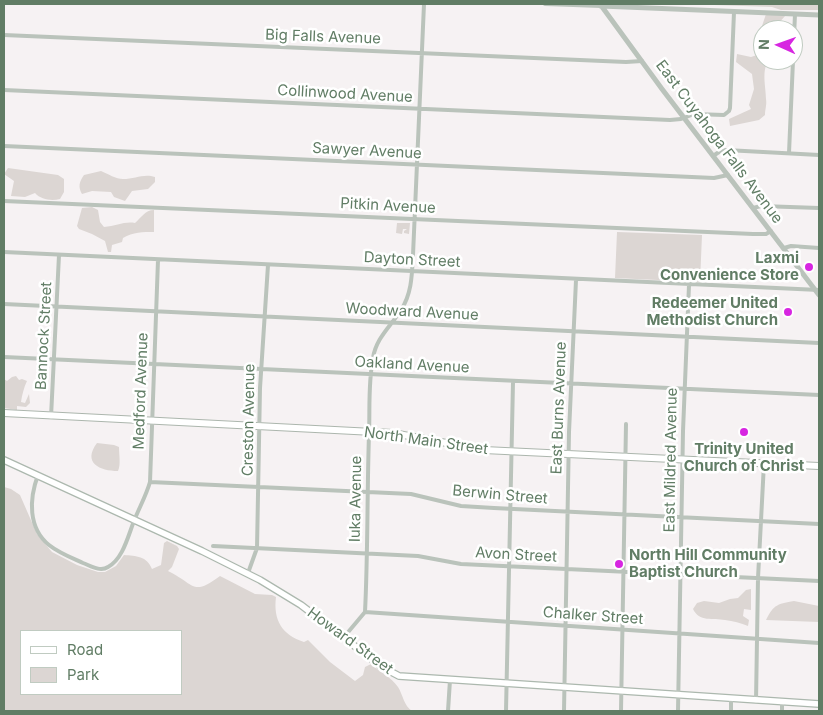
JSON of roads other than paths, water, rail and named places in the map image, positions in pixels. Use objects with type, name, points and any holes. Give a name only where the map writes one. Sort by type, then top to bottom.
[{"type":"main road","name":"North Main Street","points":[[4,414],[403,434],[474,449],[511,452],[819,466]]},
{"type":"main road","name":"Howard Street","points":[[4,460],[248,574],[301,605],[392,673],[402,676],[819,704]]},
{"type":"street","name":"Iuka Avenue","points":[[365,612],[371,374],[376,346],[406,300],[410,290],[424,4]]},
{"type":"street","points":[[545,4],[819,15]]},
{"type":"street","name":"East Cuyahoga Falls Avenue","points":[[600,5],[713,156],[818,291]]},
{"type":"street","name":"Collinwood Avenue","points":[[4,90],[670,120],[681,119],[694,114],[724,115],[729,111],[734,12]]},
{"type":"street","points":[[789,153],[795,14]]},
{"type":"street","name":"Big Falls Avenue","points":[[4,34],[626,62],[642,61]]},
{"type":"street","name":"Sawyer Avenue","points":[[4,146],[714,178],[728,175]]},
{"type":"street","points":[[713,156],[726,150],[819,155]]},
{"type":"street","name":"Pitkin Avenue","points":[[4,201],[756,234],[766,234],[771,231]]},
{"type":"street","points":[[753,208],[767,206],[819,208]]},
{"type":"street","points":[[784,248],[791,246],[819,248]]},
{"type":"street","name":"Dayton Street","points":[[4,252],[818,291]]},
{"type":"street","name":"Bannock Street","points":[[51,417],[59,255]]},
{"type":"street","name":"Medford Avenue","points":[[38,475],[32,495],[32,516],[35,526],[48,544],[100,569],[108,567],[118,557],[150,482],[158,260]]},
{"type":"street","name":"Creston Avenue","points":[[248,574],[257,548],[264,316],[268,265]]},
{"type":"street","name":"East Burns Avenue","points":[[564,711],[568,454],[576,280]]},
{"type":"street","name":"East Mildred Avenue","points":[[678,711],[682,459],[689,285]]},
{"type":"street","name":"Woodward Avenue","points":[[4,304],[819,343]]},
{"type":"street","name":"Oakland Avenue","points":[[4,357],[819,396]]},
{"type":"street","points":[[506,711],[513,382]]},
{"type":"street","points":[[621,711],[626,424]]},
{"type":"street","points":[[756,701],[758,578],[764,463]]},
{"type":"street","name":"Berwin Street","points":[[150,482],[418,495],[461,506],[819,524]]},
{"type":"street","name":"Avon Street","points":[[213,546],[418,556],[462,564],[819,581]]},
{"type":"street","points":[[344,637],[365,612]]},
{"type":"street","name":"Chalker Street","points":[[365,612],[819,642]]},
{"type":"street","points":[[448,711],[450,680]]},
{"type":"street","points":[[731,711],[732,699]]},
{"type":"street","points":[[782,702],[782,711]]},
{"type":"place","name":"Laxmi Convenience Store","points":[[809,267]]},
{"type":"place","name":"Redeemer United Methodist Church","points":[[788,312]]},
{"type":"place","name":"Trinity United Church of Christ","points":[[744,432]]},
{"type":"place","name":"North Hill Community Baptist Church","points":[[619,564]]}]
